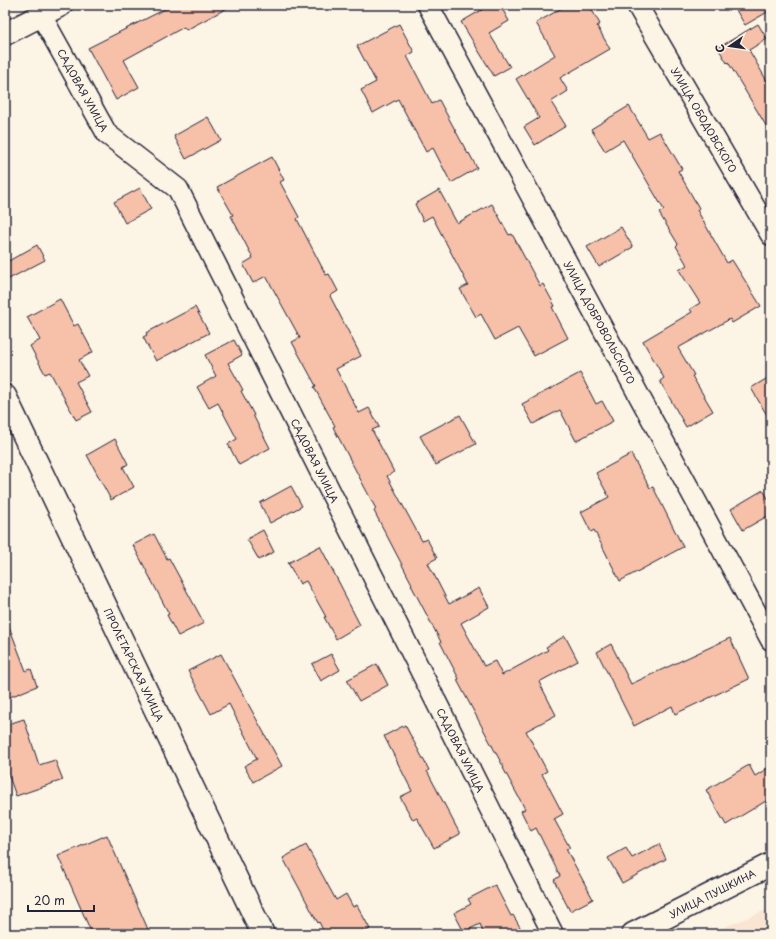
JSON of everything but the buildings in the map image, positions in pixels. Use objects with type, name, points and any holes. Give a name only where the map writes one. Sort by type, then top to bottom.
[{"type":"street","points":[[5,34],[61,5]]},
{"type":"street","name":"УЛИЦА ДОБРОВОЛЬСКОГО","points":[[428,5],[771,640]]},
{"type":"street","name":"УЛИЦА ОБОДОВСКОГО","points":[[637,5],[771,235]]},
{"type":"street","name":"САДОВАЯ УЛИЦА","points":[[41,15],[107,134],[178,190],[553,934]]},
{"type":"street","name":"ПРОЛЕТАРСКАЯ УЛИЦА","points":[[5,396],[263,934]]},
{"type":"street","name":"УЛИЦА ПУШКИНА","points":[[633,934],[771,864]]},
{"type":"shaded area","points":[[771,908],[771,934],[718,934],[717,930]]}]
